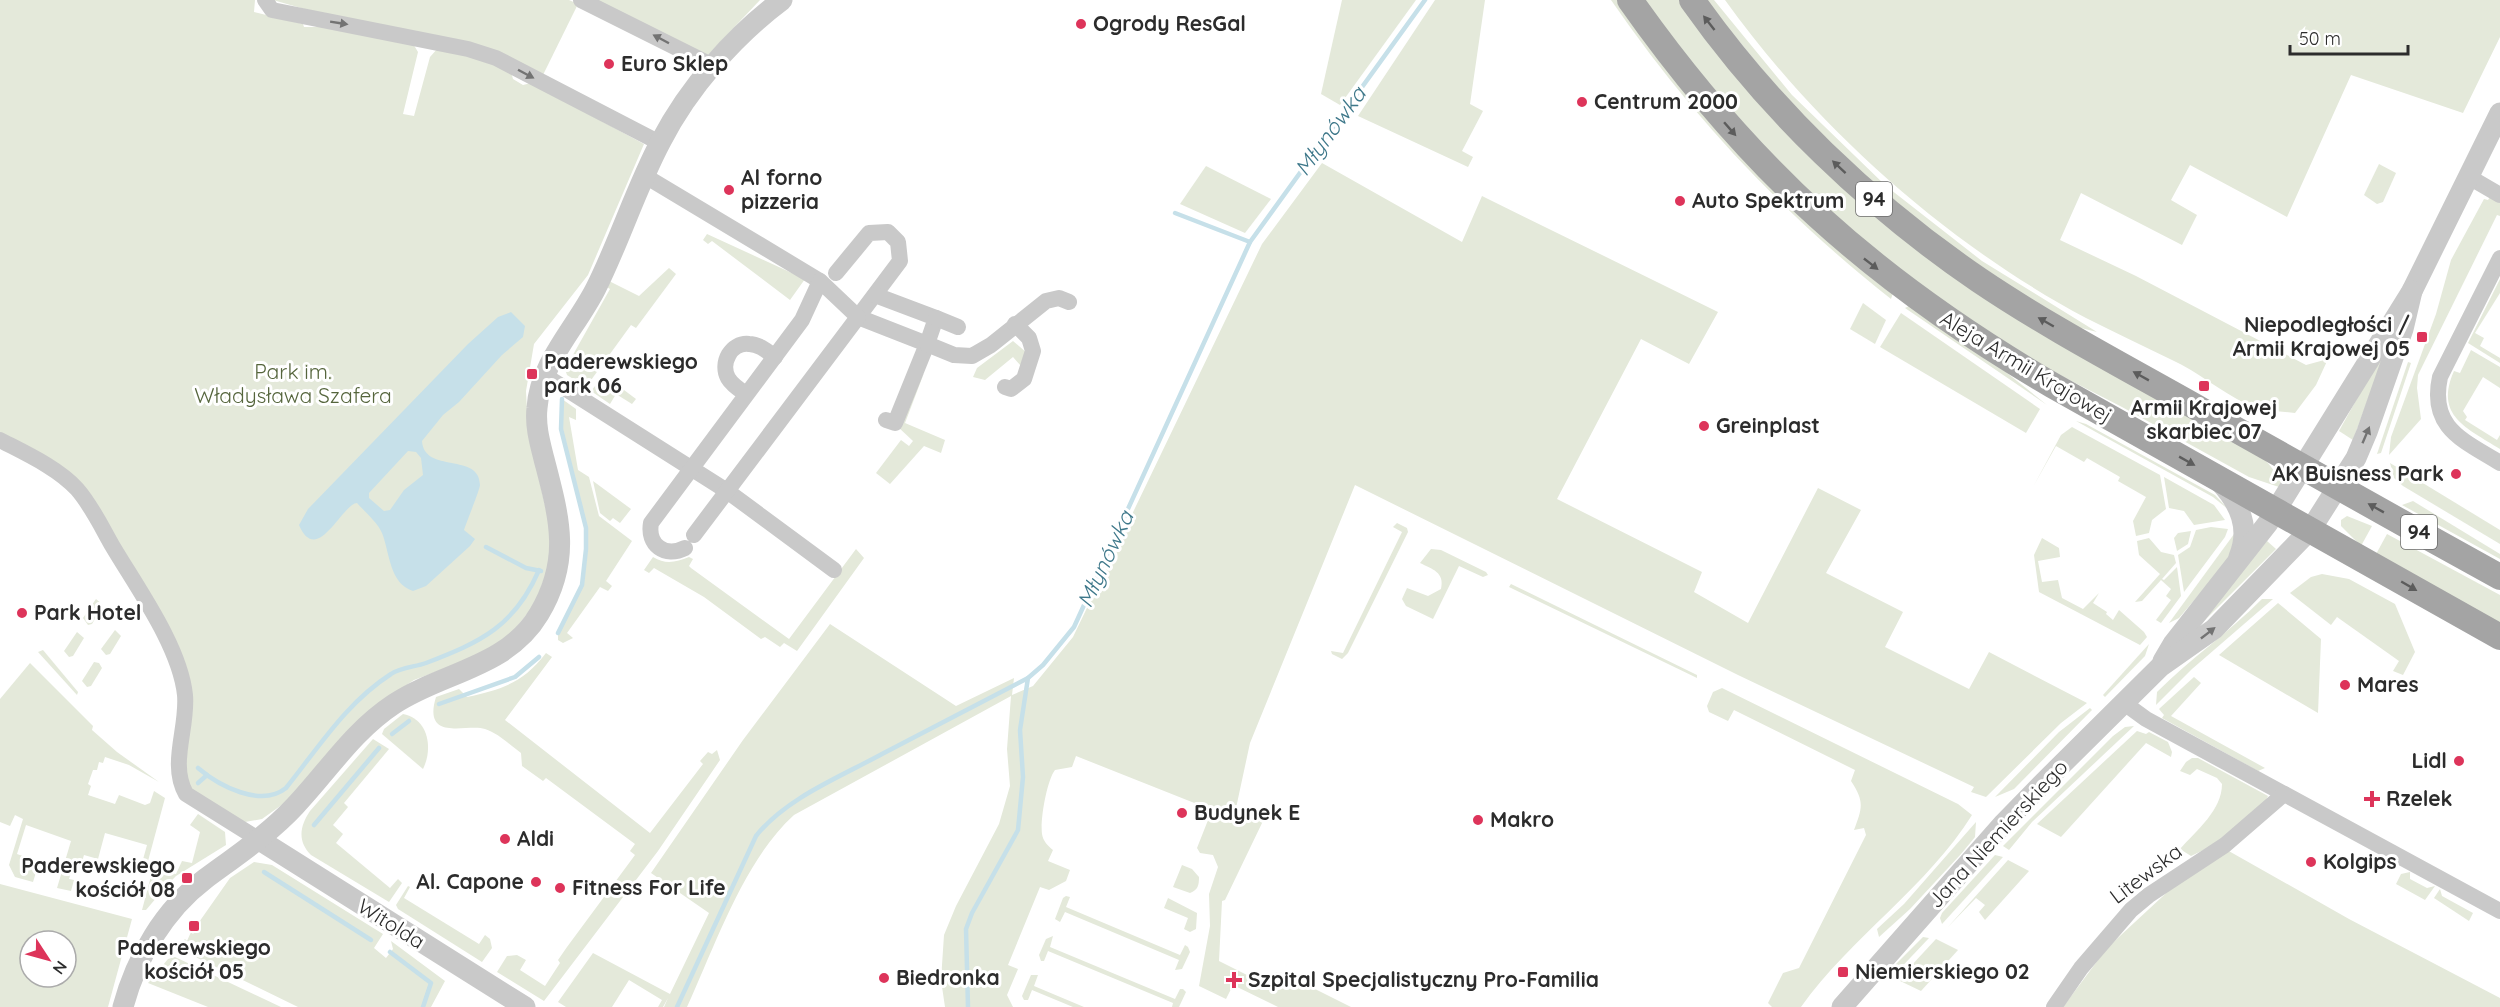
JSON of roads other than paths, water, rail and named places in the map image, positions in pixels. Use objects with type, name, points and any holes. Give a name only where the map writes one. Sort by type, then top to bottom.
[{"type":"main road","name":"Aleja Armii Krajowej","points":[[1630,0],[1693,85],[1745,146],[1815,216],[1921,302],[1990,349],[2500,637]]},
{"type":"main road","name":"94","points":[[1692,0],[1747,70],[1819,148],[1878,203],[1942,254],[2033,314],[2500,577]]},
{"type":"street","points":[[266,0],[272,10],[282,13],[468,49],[496,58],[660,143]]},
{"type":"street","points":[[581,0],[713,66]]},
{"type":"street","points":[[123,1007],[142,956],[176,907],[204,880],[258,839],[294,807],[351,740],[382,712],[433,684],[488,662],[509,648],[538,617],[554,582],[561,538],[537,429],[538,398],[544,375],[595,290],[660,143],[683,104],[713,66],[782,0]]},
{"type":"street","points":[[2412,291],[2500,113]]},
{"type":"street","points":[[645,176],[820,282],[858,317],[954,355],[972,356],[991,345],[1015,324],[1052,298],[1070,302]]},
{"type":"street","points":[[2469,177],[2500,195]]},
{"type":"street","points":[[820,282],[802,320],[655,516],[650,530],[653,541],[661,549],[672,552],[690,541],[900,261],[897,242],[888,232],[876,231],[866,236],[836,273]]},
{"type":"street","points":[[2500,258],[2440,377],[2436,396],[2448,428],[2457,437],[2500,463]]},
{"type":"street","name":"Jana Niemierskiego","points":[[2160,667],[2173,644],[2232,571],[2277,510],[2302,466],[2412,291]]},
{"type":"street","name":"Jana Niemierskiego","points":[[1842,1007],[2004,823],[2160,667],[2214,629],[2311,529],[2338,487],[2367,432],[2396,353],[2412,291]]},
{"type":"street","points":[[875,295],[958,327]]},
{"type":"street","points":[[886,420],[895,423],[936,318]]},
{"type":"street","points":[[1005,387],[1011,388],[1020,384],[1034,351],[1029,338],[1015,324]]},
{"type":"street","points":[[746,394],[728,378],[726,363],[730,352],[737,346],[748,343],[764,349],[774,357]]},
{"type":"street","points":[[544,375],[727,491],[834,570]]},
{"type":"street","points":[[0,440],[67,480],[83,497],[140,593],[181,673],[185,718],[179,757],[180,783],[186,794],[258,839]]},
{"type":"street","points":[[2216,478],[2237,503],[2245,527],[2244,544],[2232,571]]},
{"type":"street","points":[[2124,703],[2146,719],[2500,911]]},
{"type":"street","name":"Litewska","points":[[2054,1007],[2081,968],[2131,910],[2149,895],[2225,845],[2284,794]]},
{"type":"street","name":"Witolda","points":[[258,839],[525,1007]]},
{"type":"water","points":[[511,312],[525,326],[523,337],[502,355],[459,402],[443,415],[422,441],[425,451],[432,457],[462,465],[478,475],[480,485],[464,530],[475,539],[470,546],[426,586],[413,591],[399,581],[380,529],[357,503],[351,506],[321,537],[314,539],[306,536],[299,525],[308,509],[468,344],[498,317]],"holes":[[[408,451],[416,452],[421,458],[423,475],[404,490],[390,510],[384,511],[369,498],[369,493]]]},
{"type":"waterway","name":"Młynówka","points":[[677,1007],[756,836],[768,823],[782,810],[814,789],[1028,678],[1043,665],[1074,627],[1250,242],[1425,0]]},
{"type":"waterway","points":[[1175,213],[1250,242]]},
{"type":"waterway","points":[[558,633],[582,585],[586,549],[586,528],[561,429],[562,399]]},
{"type":"waterway","points":[[486,547],[526,568],[541,571]]},
{"type":"waterway","points":[[198,768],[228,788],[253,795],[276,794],[286,788],[334,726],[360,698],[395,672],[446,655],[494,630],[519,605],[539,570]]},
{"type":"waterway","points":[[439,704],[515,677],[539,657]]},
{"type":"waterway","points":[[968,1007],[966,929],[972,913],[1018,830],[1023,777],[1020,730],[1028,678]]},
{"type":"waterway","points":[[392,734],[409,721]]},
{"type":"waterway","points":[[314,825],[379,748]]},
{"type":"waterway","points":[[198,783],[207,775]]},
{"type":"waterway","points":[[264,872],[371,940]]},
{"type":"waterway","points":[[390,952],[431,983],[423,1007]]},
{"type":"place","name":"Ogrody ResGal","points":[[1081,24]]},
{"type":"place","name":"Euro Sklep","points":[[609,64]]},
{"type":"place","name":"Centrum 2000","points":[[1582,102]]},
{"type":"place","name":"Al forno pizzeria","points":[[729,190]]},
{"type":"place","name":"Auto Spektrum","points":[[1680,201]]},
{"type":"place","name":"Niepodległości / Armii Krajowej 05","points":[[2422,337]]},
{"type":"place","name":"Paderewskiego park 06","points":[[532,374]]},
{"type":"place","name":"Armii Krajowej skarbiec 07","points":[[2204,386]]},
{"type":"place","name":"Greinplast","points":[[1704,426]]},
{"type":"place","name":"AK Buisness Park","points":[[2456,474]]},
{"type":"place","name":"Park Hotel","points":[[22,613]]},
{"type":"place","name":"Mares","points":[[2345,685]]},
{"type":"place","name":"Lidl","points":[[2459,761]]},
{"type":"place","name":"Rzelek","points":[[2372,799]]},
{"type":"place","name":"Budynek E","points":[[1182,813]]},
{"type":"place","name":"Makro","points":[[1478,820]]},
{"type":"place","name":"Aldi","points":[[505,839]]},
{"type":"place","name":"Kolgips","points":[[2311,862]]},
{"type":"place","name":"Paderewskiego kościół 08","points":[[187,878]]},
{"type":"place","name":"Al. Capone","points":[[536,882]]},
{"type":"place","name":"Fitness For Life","points":[[560,888]]},
{"type":"place","name":"Paderewskiego kościół 05","points":[[194,926]]},
{"type":"place","name":"Niemierskiego 02","points":[[1843,972]]},
{"type":"place","name":"Biedronka","points":[[884,978]]},
{"type":"place","name":"Szpital Specjalistyczny Pro-Familia","points":[[1234,980]]},
{"type":"park label","name":"Park im. Władysława Szafera","points":[[293,384]]}]
